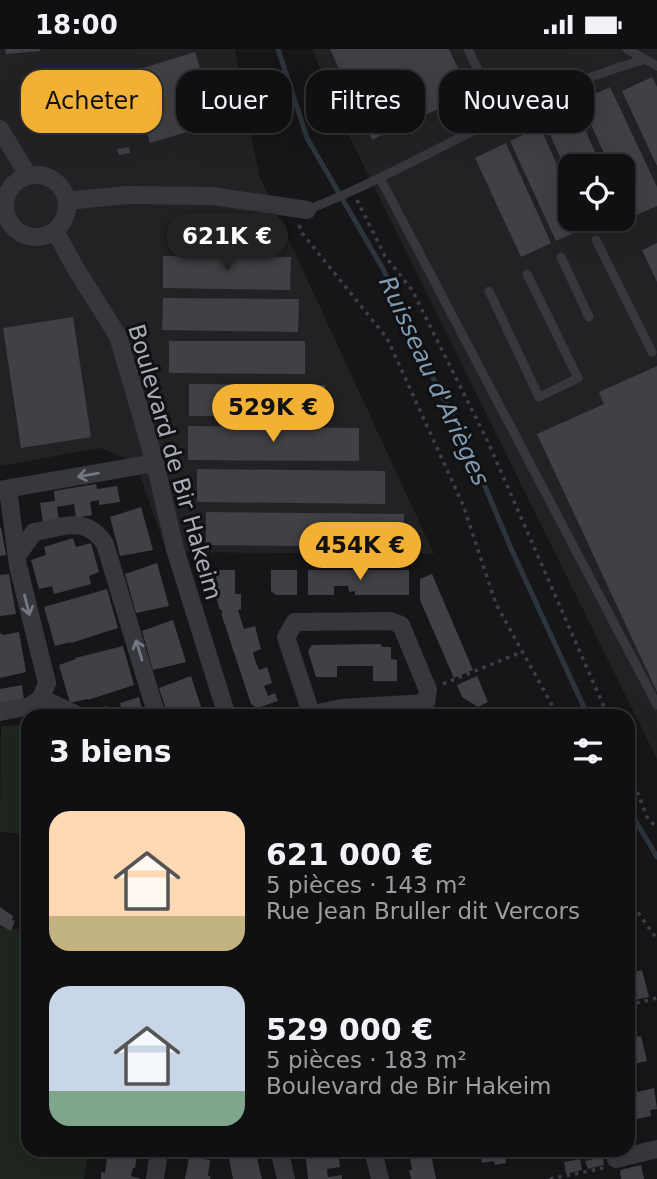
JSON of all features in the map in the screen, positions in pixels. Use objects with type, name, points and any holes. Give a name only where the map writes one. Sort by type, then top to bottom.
[{"type":"street","points":[[0,129],[28,175]]},
{"type":"street","points":[[39,174],[58,183],[67,201],[63,222],[55,231],[36,237],[17,232],[10,224],[2,205],[11,186],[28,175],[39,174]]},
{"type":"street","points":[[67,201],[127,195],[212,196],[301,209]]},
{"type":"street","name":"Boulevard de Bir Hakeim","points":[[55,231],[118,336],[155,463],[175,549],[225,709]]},
{"type":"street","points":[[4,490],[155,463]]},
{"type":"street","points":[[4,490],[34,532]]},
{"type":"street","points":[[0,712],[30,706],[41,698],[47,684],[4,490]]},
{"type":"street","points":[[17,556],[34,532],[82,524],[97,532],[105,544],[155,709]]},
{"type":"street","points":[[306,709],[286,637],[295,622],[391,621],[401,625],[428,690],[426,703],[335,709]]},
{"type":"street","points":[[41,698],[64,709]]},
{"type":"street","points":[[635,1154],[657,1149]]},
{"type":"street","points":[[155,1179],[158,1157]]},
{"type":"street","points":[[281,1157],[286,1179]]},
{"type":"street","points":[[375,1157],[380,1179]]},
{"type":"street","points":[[616,1159],[624,1157]]},
{"type":"lane","points":[[468,49],[478,70]]},
{"type":"lane","points":[[627,49],[657,66]]},
{"type":"lane","points":[[594,75],[643,60]]},
{"type":"lane","points":[[301,209],[350,193],[469,133]]},
{"type":"lane","points":[[380,179],[657,705]]},
{"type":"lane","points":[[596,240],[652,352]]},
{"type":"lane","points":[[561,257],[589,317]]},
{"type":"lane","points":[[489,291],[539,397],[578,378],[527,274]]},
{"type":"path","points":[[350,193],[385,256],[412,291],[488,442],[605,709]]},
{"type":"path","points":[[301,209],[302,233],[387,338],[463,505],[496,604],[554,709]]},
{"type":"path","points":[[428,690],[522,652]]},
{"type":"path","points":[[635,786],[647,817],[657,828]]},
{"type":"path","points":[[635,909],[657,939]]},
{"type":"path","points":[[635,1003],[657,998]]},
{"type":"path","points":[[550,1179],[609,1167],[616,1159]]},
{"type":"shaded area","points":[[0,49],[235,49],[239,70],[176,70],[176,133],[251,133],[259,175],[434,554],[167,552],[135,462],[100,448],[0,466]]},
{"type":"shaded area","points":[[312,49],[657,49],[657,759],[635,715],[635,709],[632,709],[347,133],[425,133],[425,70],[321,70]]},
{"type":"shaded area","points":[[21,725],[21,834],[0,832],[1,726]]},
{"type":"shaded area","points":[[0,927],[21,929],[21,1157],[88,1157],[84,1179],[0,1179]]},
{"type":"building","points":[[5,49],[40,49],[40,51],[6,54]]},
{"type":"building","points":[[330,49],[449,49],[459,70],[439,70],[439,109],[425,115],[425,70],[340,70]]},
{"type":"building","points":[[195,52],[201,70],[176,70],[176,133],[184,133],[150,143],[147,133],[162,133],[162,70],[137,70]]},
{"type":"building","points":[[652,77],[657,87],[657,166],[622,91]]},
{"type":"building","points":[[610,87],[657,187],[657,206],[635,216],[635,154],[604,154],[594,131],[594,94]]},
{"type":"building","points":[[369,133],[387,133],[372,140]]},
{"type":"building","points":[[527,133],[543,133],[558,167],[558,231],[578,231],[556,241],[510,141]]},
{"type":"building","points":[[549,133],[587,133],[596,154],[559,154]]},
{"type":"building","points":[[506,143],[551,243],[521,257],[475,158]]},
{"type":"building","points":[[129,147],[130,153],[119,155],[117,149]]},
{"type":"building","points":[[657,243],[657,282],[642,250]]},
{"type":"building","points":[[163,256],[291,257],[290,290],[163,288]]},
{"type":"building","points":[[163,298],[299,299],[298,332],[162,330]]},
{"type":"building","points":[[73,317],[91,437],[21,448],[3,328]]},
{"type":"building","points":[[169,341],[305,341],[305,374],[169,373]]},
{"type":"building","points":[[657,366],[657,692],[537,434],[604,404],[599,392]]},
{"type":"building","points":[[189,384],[325,385],[325,417],[189,416]]},
{"type":"building","points":[[188,426],[359,428],[359,461],[188,460]]},
{"type":"building","points":[[197,469],[385,471],[385,504],[197,502]]},
{"type":"building","points":[[96,484],[97,489],[117,486],[120,502],[99,505],[99,500],[90,502],[92,515],[76,518],[74,504],[57,507],[59,521],[43,523],[40,503],[55,501],[54,491]]},
{"type":"building","points":[[141,507],[153,550],[120,556],[110,517]]},
{"type":"building","points":[[206,512],[404,514],[403,547],[206,545]]},
{"type":"building","points":[[0,528],[6,555],[0,556]]},
{"type":"building","points":[[73,538],[76,547],[91,543],[99,572],[89,576],[91,584],[54,594],[52,586],[39,589],[31,560],[46,555],[44,547]]},
{"type":"building","points":[[157,563],[169,606],[136,613],[125,574]]},
{"type":"building","points":[[216,570],[235,570],[235,594],[241,594],[241,610],[238,610],[244,629],[255,626],[261,649],[253,652],[254,657],[259,670],[267,667],[272,683],[264,686],[268,696],[275,693],[278,701],[257,708],[251,704],[216,597]]},
{"type":"building","points":[[271,570],[297,570],[297,595],[276,595],[271,591]]},
{"type":"building","points":[[308,570],[409,570],[409,595],[355,595],[355,591],[349,592],[348,586],[334,586],[334,595],[308,595]]},
{"type":"building","points":[[9,574],[16,614],[0,616],[0,575]]},
{"type":"building","points":[[432,574],[473,670],[454,678],[420,600],[420,579]]},
{"type":"building","points":[[107,589],[118,628],[55,646],[44,607]]},
{"type":"building","points":[[173,620],[186,662],[153,670],[142,631]]},
{"type":"building","points":[[19,632],[26,672],[0,678],[0,633],[3,635]]},
{"type":"building","points":[[381,644],[382,647],[391,647],[391,659],[397,660],[397,681],[373,681],[373,666],[337,666],[337,677],[316,677],[308,651],[312,645]]},
{"type":"building","points":[[123,646],[134,685],[70,703],[59,665],[75,658]]},
{"type":"building","points":[[191,676],[202,709],[166,709],[159,688]]},
{"type":"building","points":[[477,676],[488,702],[478,707],[462,697],[457,685]]},
{"type":"building","points":[[22,685],[24,701],[0,705],[0,689]]},
{"type":"building","points":[[139,697],[142,709],[121,709],[120,703]]},
{"type":"building","points":[[0,907],[13,916],[12,920],[15,921],[11,931],[0,925]]},
{"type":"building","points":[[642,970],[649,997],[635,1000],[635,972]]},
{"type":"building","points":[[641,1036],[647,1061],[635,1064],[635,1037]]},
{"type":"building","points":[[654,1088],[657,1109],[650,1110],[651,1116],[635,1119],[635,1092]]},
{"type":"building","points":[[107,1157],[137,1157],[131,1176],[141,1179],[101,1179],[101,1172],[105,1173]]},
{"type":"building","points":[[189,1157],[210,1160],[210,1179],[185,1179]]},
{"type":"building","points":[[257,1157],[262,1179],[233,1179],[229,1159]]},
{"type":"building","points":[[306,1157],[339,1157],[340,1167],[327,1169],[328,1177],[342,1175],[342,1179],[308,1179]]},
{"type":"building","points":[[410,1157],[431,1157],[436,1179],[411,1179],[409,1170],[412,1170]]},
{"type":"building","points":[[481,1157],[505,1157],[506,1163],[482,1163]]},
{"type":"building","points":[[603,1157],[604,1165],[588,1169],[585,1161]]},
{"type":"building","points":[[580,1159],[582,1170],[566,1174],[564,1162]]},
{"type":"building","points":[[641,1165],[644,1179],[621,1179],[620,1170]]},
{"type":"waterway","name":"Ruisseau d'Arièges","points":[[278,49],[307,138],[400,303],[428,368],[468,446],[510,546],[585,709]]},
{"type":"waterway","name":"Ruisseau d'Arièges","points":[[635,820],[657,857]]}]
